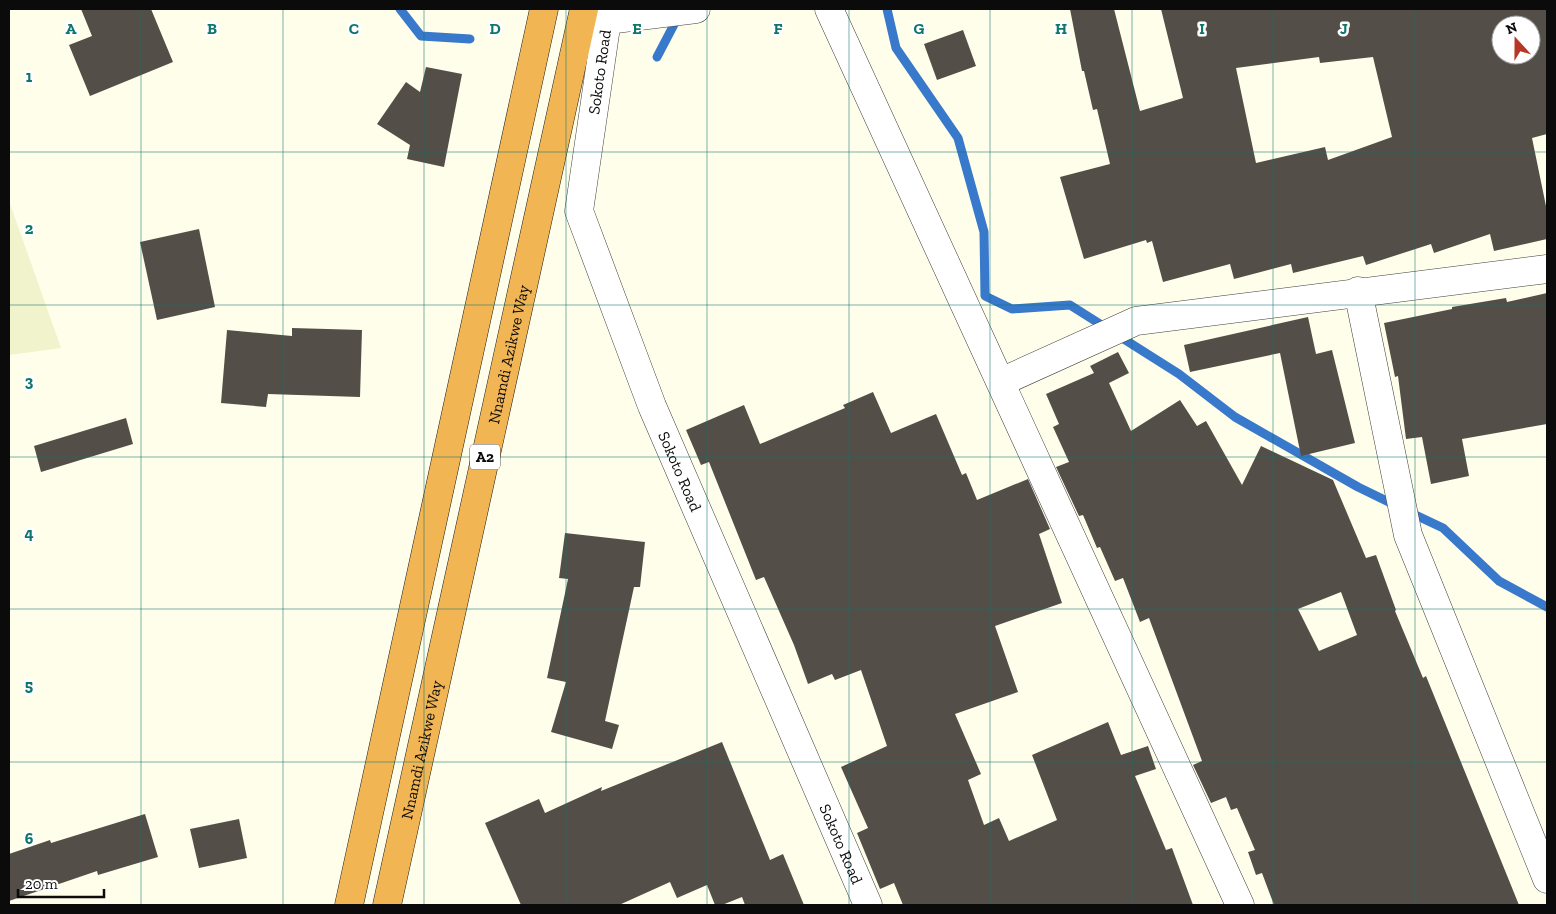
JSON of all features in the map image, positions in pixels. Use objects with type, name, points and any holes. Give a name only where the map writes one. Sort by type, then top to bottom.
[{"type":"highway","name":"A2","points":[[349,905],[544,9]]},
{"type":"highway","name":"Nnamdi Azikwe Way","points":[[387,905],[595,14]]},
{"type":"street","points":[[595,14],[696,9]]},
{"type":"street","points":[[829,9],[1240,905]]},
{"type":"street","name":"Sokoto Road","points":[[595,14],[579,211],[652,406],[868,905]]},
{"type":"street","points":[[1001,382],[1126,325],[1145,319],[1547,269]]},
{"type":"street","points":[[1358,291],[1408,535],[1547,879]]},
{"type":"green space","points":[[9,201],[61,348],[9,355]]},
{"type":"building","points":[[81,9],[151,9],[173,62],[90,96],[69,45],[92,36]]},
{"type":"building","points":[[1070,9],[1114,9],[1140,111],[1183,98],[1161,9],[1547,9],[1547,134],[1532,138],[1547,211],[1547,239],[1494,251],[1490,234],[1434,253],[1431,244],[1366,265],[1363,256],[1293,273],[1291,264],[1234,279],[1230,264],[1163,282],[1152,241],[1147,243],[1146,240],[1084,259],[1060,177],[1110,164],[1097,109],[1093,110],[1084,71],[1082,71]],"holes":[[[1319,57],[1320,63],[1373,57],[1392,137],[1328,160],[1325,147],[1256,163],[1236,68]]]},
{"type":"building","points":[[963,30],[976,66],[937,80],[924,44]]},
{"type":"building","points":[[426,67],[462,74],[444,167],[407,159],[410,145],[377,124],[406,82],[420,92]]},
{"type":"building","points":[[199,229],[215,307],[157,320],[140,242]]},
{"type":"building","points":[[1547,293],[1547,424],[1462,439],[1469,476],[1431,484],[1422,437],[1406,439],[1398,376],[1395,377],[1384,323],[1452,309],[1452,307],[1506,298],[1507,302]]},
{"type":"building","points":[[1308,317],[1316,354],[1332,350],[1355,443],[1301,456],[1280,353],[1190,372],[1184,345]]},
{"type":"building","points":[[292,328],[362,330],[360,397],[268,394],[266,407],[221,403],[227,330],[292,336]]},
{"type":"building","points":[[1118,352],[1129,373],[1109,383],[1131,431],[1180,400],[1197,426],[1206,421],[1242,485],[1261,446],[1333,480],[1366,558],[1376,555],[1395,611],[1423,678],[1426,676],[1519,905],[1274,905],[1262,873],[1256,875],[1248,852],[1255,850],[1237,808],[1231,810],[1226,797],[1211,803],[1193,765],[1202,761],[1149,618],[1140,622],[1123,578],[1115,581],[1100,547],[1097,548],[1083,515],[1079,516],[1056,467],[1069,462],[1053,427],[1059,424],[1046,394],[1094,373],[1090,366]],"holes":[[[1341,592],[1357,635],[1319,651],[1298,609]]]},
{"type":"building","points":[[873,392],[891,433],[936,414],[962,475],[966,473],[977,500],[1028,479],[1050,529],[1039,534],[1062,603],[995,626],[1018,692],[955,714],[981,774],[968,780],[984,825],[999,818],[1009,841],[1057,820],[1032,755],[1108,722],[1121,755],[1148,746],[1156,769],[1135,776],[1166,850],[1172,848],[1193,905],[903,905],[894,883],[880,889],[857,833],[868,828],[841,767],[887,746],[861,670],[835,680],[832,674],[808,684],[794,645],[764,577],[756,580],[709,462],[701,465],[686,430],[744,405],[760,444],[845,408],[843,405]]},
{"type":"building","points":[[126,418],[133,444],[41,472],[34,446]]},
{"type":"building","points":[[565,533],[645,542],[640,587],[634,587],[605,721],[619,725],[612,749],[551,732],[566,682],[547,678],[568,579],[559,578]]},
{"type":"building","points":[[722,742],[770,860],[783,854],[804,905],[745,905],[742,897],[722,905],[715,905],[707,885],[677,898],[670,882],[619,905],[521,905],[485,823],[539,799],[545,813],[602,787],[601,791]]},
{"type":"building","points":[[145,814],[158,857],[98,875],[97,871],[9,901],[9,854],[50,840],[51,843]]},
{"type":"building","points":[[239,819],[247,858],[199,868],[190,829]]},
{"type":"waterway","points":[[400,9],[421,36],[470,39]]},
{"type":"waterway","points":[[887,9],[896,48],[958,138],[984,232],[985,296],[1012,309],[1070,305],[1179,374],[1235,417],[1358,487],[1397,506]]},
{"type":"waterway","points":[[657,57],[679,15]]},
{"type":"waterway","points":[[1409,512],[1443,528],[1499,581],[1547,607]]}]
